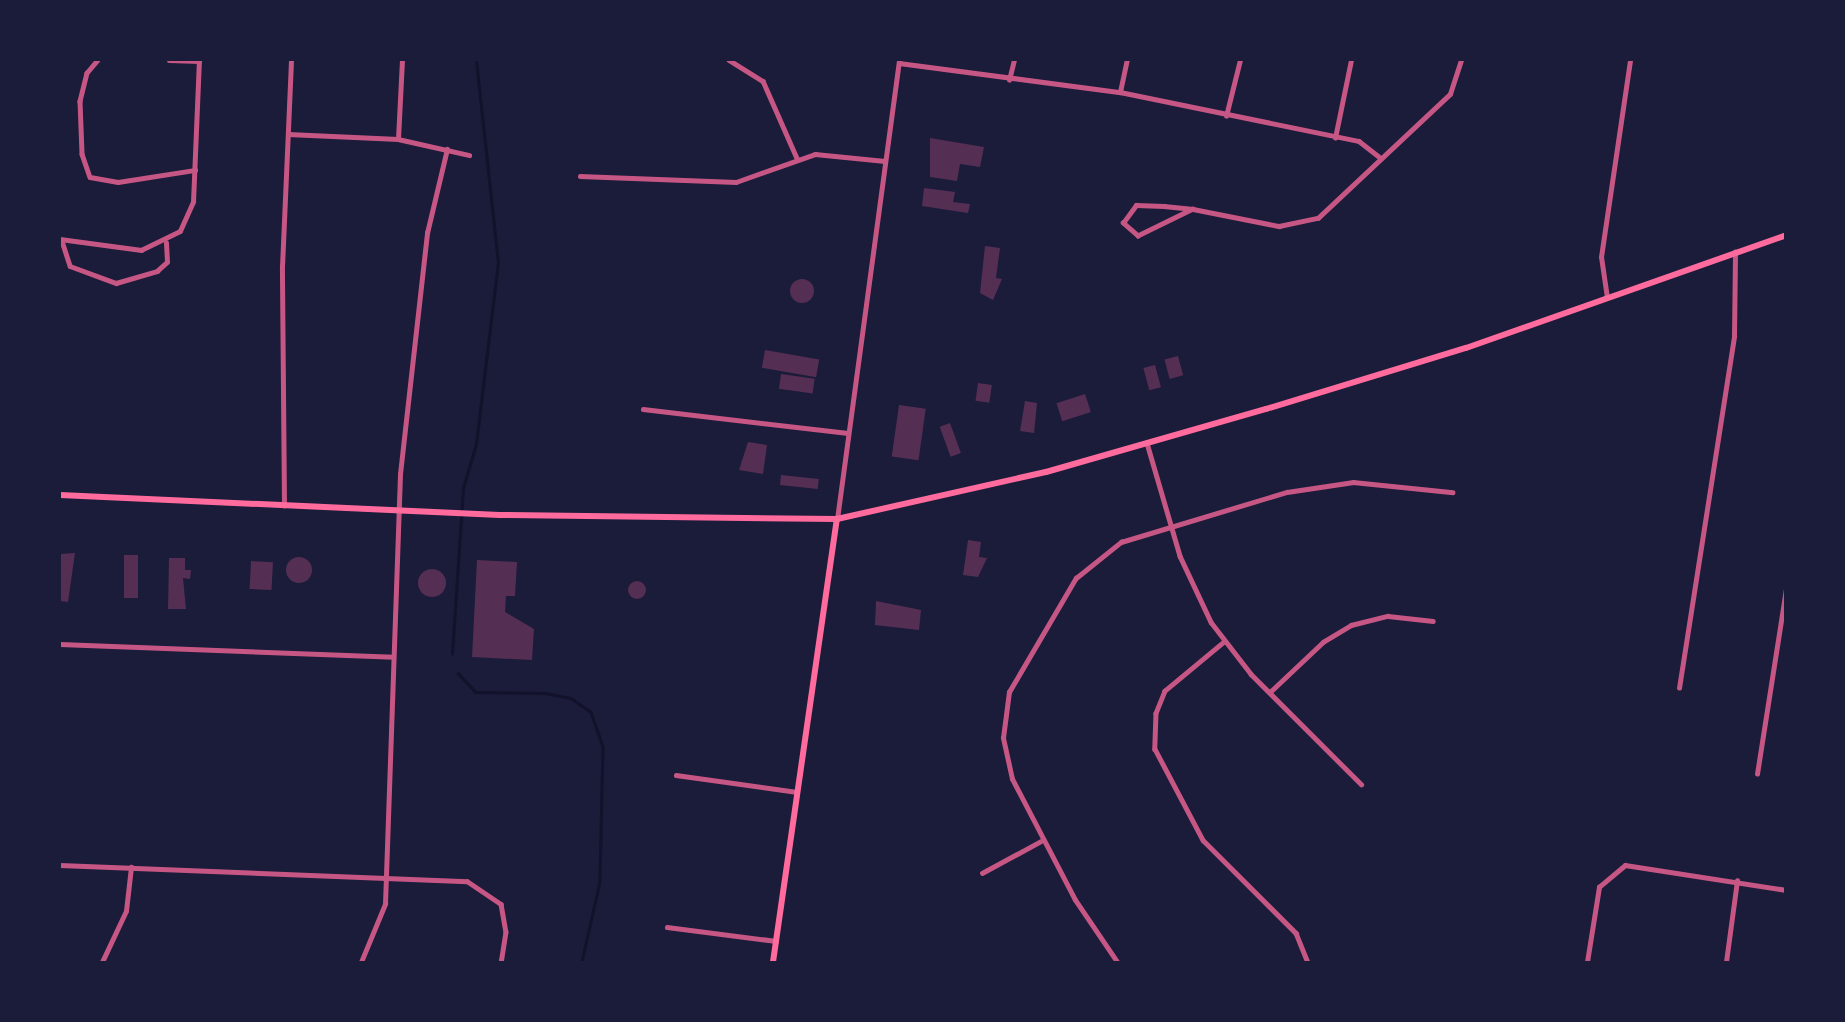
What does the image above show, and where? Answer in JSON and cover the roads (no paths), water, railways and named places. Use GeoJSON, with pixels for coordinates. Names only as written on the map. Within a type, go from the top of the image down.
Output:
{"type":"FeatureCollection","features":[{"type":"Feature","properties":{"kind":"main road"},"geometry":{"type":"LineString","coordinates":[[60,495],[455,513],[837,519],[960,494],[1147,443],[1607,298],[1786,235]]}},
{"type":"Feature","properties":{"kind":"main road"},"geometry":{"type":"LineString","coordinates":[[773,962],[837,519]]}},
{"type":"Feature","properties":{"kind":"street"},"geometry":{"type":"LineString","coordinates":[[98,60],[89,67],[80,128],[90,177],[118,182],[195,170]]}},
{"type":"Feature","properties":{"kind":"street"},"geometry":{"type":"LineString","coordinates":[[166,243],[167,262],[157,271],[116,283],[70,266],[61,240],[141,250],[166,243],[190,215],[195,170],[199,60],[169,60]]}},
{"type":"Feature","properties":{"kind":"street"},"geometry":{"type":"LineString","coordinates":[[284,507],[291,60]]}},
{"type":"Feature","properties":{"kind":"street"},"geometry":{"type":"LineString","coordinates":[[398,139],[401,60]]}},
{"type":"Feature","properties":{"kind":"street"},"geometry":{"type":"LineString","coordinates":[[729,60],[763,81],[797,158]]}},
{"type":"Feature","properties":{"kind":"street"},"geometry":{"type":"LineString","coordinates":[[1009,80],[1014,60]]}},
{"type":"Feature","properties":{"kind":"street"},"geometry":{"type":"LineString","coordinates":[[1120,92],[1128,60]]}},
{"type":"Feature","properties":{"kind":"street"},"geometry":{"type":"LineString","coordinates":[[1226,117],[1240,60]]}},
{"type":"Feature","properties":{"kind":"street"},"geometry":{"type":"LineString","coordinates":[[1335,138],[1351,60]]}},
{"type":"Feature","properties":{"kind":"street"},"geometry":{"type":"LineString","coordinates":[[1193,209],[1142,235],[1123,223],[1136,205],[1193,209],[1304,224],[1327,212],[1452,91],[1461,60]]}},
{"type":"Feature","properties":{"kind":"street"},"geometry":{"type":"LineString","coordinates":[[1607,298],[1601,257],[1630,60]]}},
{"type":"Feature","properties":{"kind":"street"},"geometry":{"type":"LineString","coordinates":[[837,519],[846,433],[899,61],[1009,80],[1120,92],[1226,117],[1359,141],[1381,158]]}},
{"type":"Feature","properties":{"kind":"street"},"geometry":{"type":"LineString","coordinates":[[288,134],[398,139],[469,155]]}},
{"type":"Feature","properties":{"kind":"street"},"geometry":{"type":"LineString","coordinates":[[360,962],[379,930],[387,876],[399,510],[427,233],[447,149]]}},
{"type":"Feature","properties":{"kind":"street"},"geometry":{"type":"LineString","coordinates":[[580,176],[736,183],[797,158],[825,154],[885,161]]}},
{"type":"Feature","properties":{"kind":"street"},"geometry":{"type":"LineString","coordinates":[[1679,688],[1734,336],[1735,253]]}},
{"type":"Feature","properties":{"kind":"street"},"geometry":{"type":"LineString","coordinates":[[643,409],[846,433]]}},
{"type":"Feature","properties":{"kind":"street"},"geometry":{"type":"LineString","coordinates":[[1147,443],[1189,579],[1224,642],[1269,692],[1361,784]]}},
{"type":"Feature","properties":{"kind":"street"},"geometry":{"type":"LineString","coordinates":[[1117,962],[1044,841],[1007,766],[1003,725],[1009,692],[1085,568],[1121,542],[1334,483],[1452,492]]}},
{"type":"Feature","properties":{"kind":"street"},"geometry":{"type":"LineString","coordinates":[[1757,774],[1786,589]]}},
{"type":"Feature","properties":{"kind":"street"},"geometry":{"type":"LineString","coordinates":[[1269,692],[1317,646],[1350,625],[1388,616],[1433,621]]}},
{"type":"Feature","properties":{"kind":"street"},"geometry":{"type":"LineString","coordinates":[[1224,642],[1165,691],[1154,724],[1155,749],[1203,840],[1296,933],[1308,962]]}},
{"type":"Feature","properties":{"kind":"street"},"geometry":{"type":"LineString","coordinates":[[60,644],[393,657]]}},
{"type":"Feature","properties":{"kind":"street"},"geometry":{"type":"LineString","coordinates":[[676,775],[797,792]]}},
{"type":"Feature","properties":{"kind":"street"},"geometry":{"type":"LineString","coordinates":[[982,873],[1044,841]]}},
{"type":"Feature","properties":{"kind":"street"},"geometry":{"type":"LineString","coordinates":[[60,865],[467,881],[490,891],[506,921],[502,962]]}},
{"type":"Feature","properties":{"kind":"street"},"geometry":{"type":"LineString","coordinates":[[1587,962],[1596,898],[1615,870],[1637,865],[1786,890]]}},
{"type":"Feature","properties":{"kind":"street"},"geometry":{"type":"LineString","coordinates":[[102,962],[126,911],[131,867]]}},
{"type":"Feature","properties":{"kind":"street"},"geometry":{"type":"LineString","coordinates":[[1726,962],[1737,881]]}},
{"type":"Feature","properties":{"kind":"street"},"geometry":{"type":"LineString","coordinates":[[667,927],[776,941]]}},
{"type":"Feature","properties":{"kind":"waterway"},"geometry":{"type":"LineString","coordinates":[[452,654],[463,488],[476,444],[498,263],[476,60]]}},
{"type":"Feature","properties":{"kind":"waterway"},"geometry":{"type":"LineString","coordinates":[[458,673],[476,692],[545,693],[571,698],[591,712],[603,746],[600,882],[582,962]]}}]}
